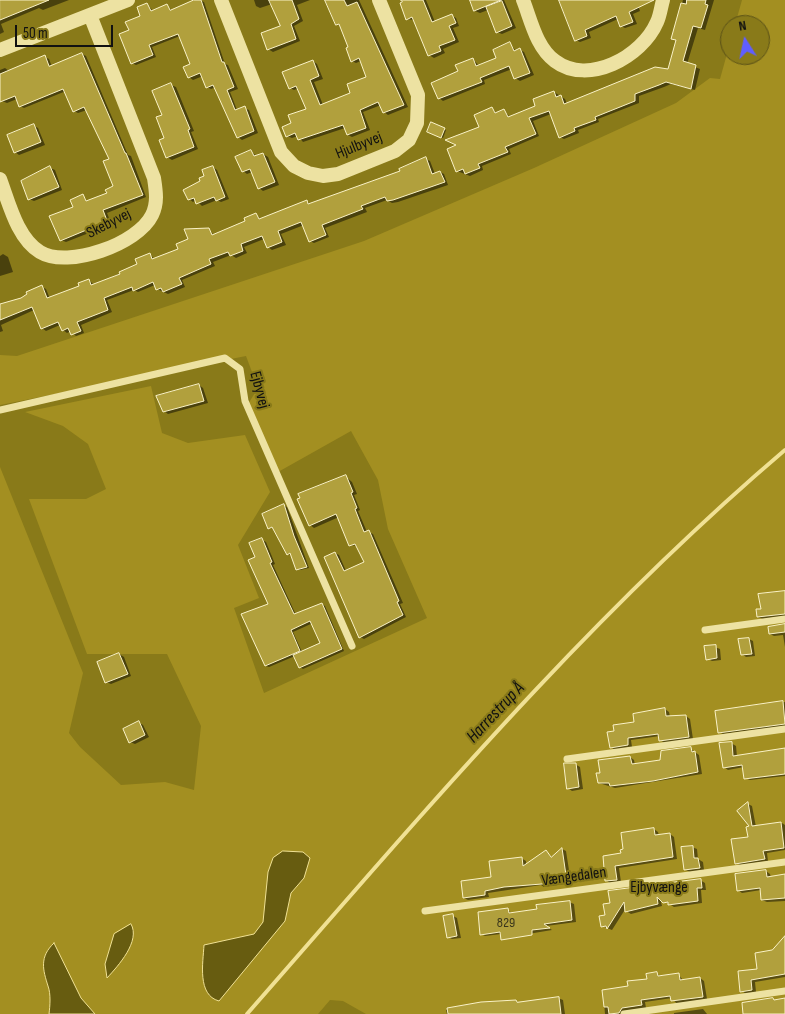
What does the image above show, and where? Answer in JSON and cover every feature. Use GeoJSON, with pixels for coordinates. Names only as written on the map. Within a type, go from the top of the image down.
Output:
{"type":"FeatureCollection","features":[{"type":"Feature","properties":{"kind":"street"},"geometry":{"type":"LineString","coordinates":[[0,50],[128,0]]}},
{"type":"Feature","properties":{"kind":"street","name":"Hjulbyvej"},"geometry":{"type":"LineString","coordinates":[[221,0],[281,152],[294,166],[308,173],[323,176],[338,174],[395,151],[409,140],[417,123],[418,95],[380,0]]}},
{"type":"Feature","properties":{"kind":"street"},"geometry":{"type":"LineString","coordinates":[[523,0],[540,45],[555,61],[577,71],[597,70],[630,55],[645,40],[657,23],[663,0]]}},
{"type":"Feature","properties":{"kind":"street","name":"Skebyvej"},"geometry":{"type":"LineString","coordinates":[[0,179],[25,238],[39,252],[48,257],[72,259],[105,248],[140,231],[152,216],[156,203],[154,178],[90,15]]}},
{"type":"Feature","properties":{"kind":"lane","name":"Ejbyvej"},"geometry":{"type":"LineString","coordinates":[[0,410],[225,358],[240,369],[245,402],[352,646]]}},
{"type":"Feature","properties":{"kind":"lane"},"geometry":{"type":"LineString","coordinates":[[705,630],[785,619]]}},
{"type":"Feature","properties":{"kind":"lane"},"geometry":{"type":"LineString","coordinates":[[567,759],[785,729]]}},
{"type":"Feature","properties":{"kind":"lane","name":"Vængedalen"},"geometry":{"type":"LineString","coordinates":[[425,911],[785,862]]}},
{"type":"Feature","properties":{"kind":"lane"},"geometry":{"type":"LineString","coordinates":[[624,1014],[785,991]]}},
{"type":"Feature","properties":{"kind":"green space","name":"Ejbyvænge"},"geometry":{"type":"Polygon","coordinates":[[[742,0],[785,0],[785,1014],[366,1014],[343,1001],[330,1000],[318,1014],[0,1014],[0,467],[83,673],[69,733],[80,747],[121,785],[165,782],[194,790],[201,726],[167,654],[87,654],[29,499],[86,499],[106,489],[88,444],[63,426],[25,412],[151,386],[162,433],[188,443],[245,435],[270,492],[238,545],[259,598],[234,608],[264,693],[427,618],[388,529],[378,480],[351,431],[278,472],[248,404],[258,388],[246,356],[0,405],[0,355],[17,356],[364,241],[534,168],[676,103],[710,78],[720,79],[724,65],[770,65],[770,15],[738,15],[742,0]]]}},
{"type":"Feature","properties":{"kind":"shaded area"},"geometry":{"type":"Polygon","coordinates":[[[283,851],[303,852],[310,858],[304,878],[291,893],[285,921],[219,1001],[212,998],[204,985],[204,945],[254,934],[263,922],[268,872],[273,858],[283,851]]]}},
{"type":"Feature","properties":{"kind":"shaded area"},"geometry":{"type":"Polygon","coordinates":[[[131,924],[133,938],[131,945],[122,960],[107,978],[105,964],[114,934],[131,924]]]}},
{"type":"Feature","properties":{"kind":"shaded area"},"geometry":{"type":"Polygon","coordinates":[[[54,943],[81,998],[95,1014],[49,1014],[50,993],[45,974],[44,959],[49,948],[54,943]]]}},
{"type":"Feature","properties":{"kind":"building"},"geometry":{"type":"Polygon","coordinates":[[[0,0],[49,0],[0,20],[0,0]]]}},
{"type":"Feature","properties":{"kind":"building"},"geometry":{"type":"Polygon","coordinates":[[[194,0],[201,0],[222,62],[224,62],[234,87],[227,90],[235,110],[245,106],[254,131],[237,138],[213,85],[206,88],[200,73],[188,78],[183,67],[190,64],[178,34],[149,45],[153,55],[131,64],[119,34],[129,30],[125,22],[140,16],[137,7],[147,3],[151,11],[167,4],[170,10],[194,0]]]}},
{"type":"Feature","properties":{"kind":"building"},"geometry":{"type":"Polygon","coordinates":[[[269,0],[292,0],[299,19],[291,24],[296,39],[267,50],[261,33],[280,26],[269,0]]]}},
{"type":"Feature","properties":{"kind":"building"},"geometry":{"type":"Polygon","coordinates":[[[325,0],[344,0],[347,6],[357,2],[404,105],[383,113],[378,102],[360,110],[366,128],[347,135],[343,125],[298,140],[295,133],[286,137],[282,127],[291,123],[288,115],[306,109],[296,86],[289,89],[282,72],[313,60],[319,76],[310,80],[320,105],[350,93],[347,84],[366,77],[359,58],[351,62],[346,48],[348,47],[339,24],[336,25],[325,0]]]}},
{"type":"Feature","properties":{"kind":"building"},"geometry":{"type":"Polygon","coordinates":[[[401,0],[423,0],[432,22],[452,14],[456,23],[449,26],[455,40],[439,46],[441,51],[428,56],[412,17],[406,20],[400,3],[402,2],[401,0]]]}},
{"type":"Feature","properties":{"kind":"building"},"geometry":{"type":"Polygon","coordinates":[[[470,0],[501,0],[474,11],[470,0]]]}},
{"type":"Feature","properties":{"kind":"building"},"geometry":{"type":"Polygon","coordinates":[[[559,0],[654,0],[629,12],[633,22],[620,27],[616,16],[585,30],[587,36],[575,41],[559,0]]]}},
{"type":"Feature","properties":{"kind":"building"},"geometry":{"type":"Polygon","coordinates":[[[687,0],[706,0],[705,4],[708,5],[701,28],[693,26],[683,61],[696,65],[691,89],[666,82],[635,94],[635,101],[595,117],[596,120],[574,128],[575,131],[559,138],[549,111],[529,118],[536,134],[505,147],[508,152],[478,164],[480,168],[465,174],[463,169],[456,172],[447,149],[456,145],[445,140],[479,127],[474,115],[492,107],[495,113],[504,109],[508,117],[535,106],[533,99],[554,91],[556,97],[561,95],[564,104],[655,67],[668,69],[676,40],[671,39],[681,3],[686,4],[687,0]]]}},
{"type":"Feature","properties":{"kind":"building"},"geometry":{"type":"Polygon","coordinates":[[[502,1],[512,26],[496,33],[486,7],[502,1]]]}},
{"type":"Feature","properties":{"kind":"building"},"geometry":{"type":"Polygon","coordinates":[[[510,42],[514,51],[520,48],[530,73],[514,79],[509,66],[480,78],[482,82],[438,99],[431,83],[458,71],[455,65],[473,58],[476,66],[496,58],[493,50],[510,42]]]}},
{"type":"Feature","properties":{"kind":"building"},"geometry":{"type":"Polygon","coordinates":[[[82,53],[143,195],[103,210],[109,226],[98,230],[96,226],[60,241],[49,216],[73,207],[70,200],[83,194],[86,201],[107,193],[105,190],[113,186],[103,161],[109,159],[84,107],[73,112],[63,89],[19,107],[15,96],[0,102],[0,74],[45,55],[49,66],[82,53]]]}},
{"type":"Feature","properties":{"kind":"building"},"geometry":{"type":"Polygon","coordinates":[[[171,83],[190,129],[188,130],[194,147],[166,158],[159,140],[164,138],[156,117],[162,115],[152,91],[171,83]]]}},
{"type":"Feature","properties":{"kind":"building"},"geometry":{"type":"Polygon","coordinates":[[[431,122],[445,128],[441,138],[427,132],[431,122]]]}},
{"type":"Feature","properties":{"kind":"building"},"geometry":{"type":"Polygon","coordinates":[[[34,124],[41,142],[14,153],[7,135],[34,124]]]}},
{"type":"Feature","properties":{"kind":"building"},"geometry":{"type":"Polygon","coordinates":[[[251,150],[254,156],[263,153],[275,182],[258,189],[250,169],[242,172],[235,157],[251,150]]]}},
{"type":"Feature","properties":{"kind":"building"},"geometry":{"type":"Polygon","coordinates":[[[426,157],[432,174],[440,171],[445,182],[393,200],[387,201],[385,197],[361,206],[363,209],[322,225],[326,235],[309,242],[301,222],[278,231],[282,242],[267,248],[262,236],[241,244],[243,251],[230,256],[228,252],[209,259],[211,264],[179,278],[182,284],[163,292],[161,288],[156,290],[153,282],[133,291],[132,287],[104,298],[108,310],[77,322],[81,331],[71,335],[68,328],[62,331],[58,322],[41,329],[32,307],[0,320],[0,304],[21,298],[27,294],[26,292],[42,285],[47,298],[79,286],[78,283],[89,279],[91,285],[120,274],[119,272],[137,264],[135,259],[150,253],[152,259],[178,249],[176,244],[188,239],[184,229],[209,228],[212,235],[245,221],[244,218],[256,213],[259,219],[307,200],[308,204],[400,171],[399,169],[426,157]]]}},
{"type":"Feature","properties":{"kind":"building"},"geometry":{"type":"Polygon","coordinates":[[[50,166],[59,187],[28,200],[21,181],[50,166]]]}},
{"type":"Feature","properties":{"kind":"building"},"geometry":{"type":"Polygon","coordinates":[[[213,166],[225,197],[216,201],[214,197],[196,204],[194,198],[188,200],[183,190],[200,181],[199,178],[204,176],[202,170],[213,166]]]}},
{"type":"Feature","properties":{"kind":"building"},"geometry":{"type":"Polygon","coordinates":[[[199,384],[204,401],[163,412],[156,396],[199,384]]]}},
{"type":"Feature","properties":{"kind":"building"},"geometry":{"type":"Polygon","coordinates":[[[346,475],[353,492],[351,493],[357,508],[355,509],[364,532],[369,530],[403,615],[359,638],[324,557],[335,552],[344,571],[364,562],[355,544],[349,546],[336,514],[309,526],[297,499],[300,498],[298,494],[346,475]]]}},
{"type":"Feature","properties":{"kind":"building"},"geometry":{"type":"Polygon","coordinates":[[[284,504],[294,536],[307,567],[296,570],[290,553],[287,555],[272,527],[268,529],[262,514],[284,504]]]}},
{"type":"Feature","properties":{"kind":"building"},"geometry":{"type":"Polygon","coordinates":[[[262,538],[272,562],[270,563],[294,614],[322,603],[342,649],[299,668],[293,655],[320,643],[310,621],[291,630],[300,651],[265,666],[241,614],[268,604],[248,560],[255,557],[249,543],[262,538]]]}},
{"type":"Feature","properties":{"kind":"building"},"geometry":{"type":"Polygon","coordinates":[[[785,591],[785,614],[757,617],[756,609],[761,609],[758,594],[785,591]]]}},
{"type":"Feature","properties":{"kind":"building"},"geometry":{"type":"Polygon","coordinates":[[[785,624],[785,632],[769,634],[768,627],[785,624]]]}},
{"type":"Feature","properties":{"kind":"building"},"geometry":{"type":"Polygon","coordinates":[[[749,638],[752,654],[741,655],[738,639],[749,638]]]}},
{"type":"Feature","properties":{"kind":"building"},"geometry":{"type":"Polygon","coordinates":[[[716,645],[717,658],[706,660],[704,646],[716,645]]]}},
{"type":"Feature","properties":{"kind":"building"},"geometry":{"type":"Polygon","coordinates":[[[119,653],[128,674],[105,683],[97,662],[119,653]]]}},
{"type":"Feature","properties":{"kind":"building"},"geometry":{"type":"Polygon","coordinates":[[[783,701],[785,724],[718,733],[715,711],[783,701]]]}},
{"type":"Feature","properties":{"kind":"building"},"geometry":{"type":"Polygon","coordinates":[[[665,708],[666,716],[686,715],[689,737],[659,741],[658,734],[628,738],[628,745],[610,748],[607,732],[614,731],[613,725],[634,722],[633,714],[665,708]]]}},
{"type":"Feature","properties":{"kind":"building"},"geometry":{"type":"Polygon","coordinates":[[[139,721],[145,735],[129,743],[123,729],[139,721]]]}},
{"type":"Feature","properties":{"kind":"building"},"geometry":{"type":"Polygon","coordinates":[[[732,742],[733,756],[785,748],[785,774],[744,779],[742,765],[723,768],[719,743],[732,742]]]}},
{"type":"Feature","properties":{"kind":"building"},"geometry":{"type":"Polygon","coordinates":[[[691,747],[692,752],[695,751],[698,772],[653,781],[610,786],[609,783],[598,783],[596,773],[600,773],[598,760],[630,756],[632,764],[660,760],[661,751],[691,747]]]}},
{"type":"Feature","properties":{"kind":"building"},"geometry":{"type":"Polygon","coordinates":[[[564,763],[576,763],[579,787],[567,789],[564,763]]]}},
{"type":"Feature","properties":{"kind":"building"},"geometry":{"type":"Polygon","coordinates":[[[748,802],[752,826],[781,822],[784,848],[763,851],[765,859],[735,864],[731,839],[748,837],[746,827],[749,826],[737,811],[748,802]]]}},
{"type":"Feature","properties":{"kind":"building"},"geometry":{"type":"Polygon","coordinates":[[[654,828],[655,835],[670,833],[673,857],[615,866],[617,880],[605,881],[603,856],[621,853],[620,850],[623,849],[621,833],[654,828]]]}},
{"type":"Feature","properties":{"kind":"building"},"geometry":{"type":"Polygon","coordinates":[[[693,846],[694,858],[698,858],[700,868],[684,870],[681,847],[693,846]]]}},
{"type":"Feature","properties":{"kind":"building"},"geometry":{"type":"Polygon","coordinates":[[[562,848],[567,882],[504,887],[485,891],[485,895],[463,898],[461,881],[491,877],[489,861],[522,857],[523,866],[546,850],[551,857],[562,848]]]}},
{"type":"Feature","properties":{"kind":"building"},"geometry":{"type":"Polygon","coordinates":[[[766,870],[767,877],[785,874],[785,898],[761,900],[760,888],[737,891],[735,874],[766,870]]]}},
{"type":"Feature","properties":{"kind":"building"},"geometry":{"type":"Polygon","coordinates":[[[701,879],[702,888],[697,888],[698,901],[668,905],[668,902],[663,903],[657,897],[658,904],[625,912],[624,902],[607,929],[606,926],[601,927],[599,916],[605,915],[603,904],[610,903],[608,891],[701,879]]]}},
{"type":"Feature","properties":{"kind":"building"},"geometry":{"type":"Polygon","coordinates":[[[570,901],[572,920],[544,924],[550,928],[532,930],[532,935],[501,940],[500,932],[480,935],[478,912],[508,908],[509,913],[537,909],[536,905],[570,901]]]}},
{"type":"Feature","properties":{"kind":"building"},"geometry":{"type":"Polygon","coordinates":[[[453,914],[457,936],[447,938],[443,916],[453,914]]]}},
{"type":"Feature","properties":{"kind":"building"},"geometry":{"type":"Polygon","coordinates":[[[785,936],[785,974],[751,980],[752,990],[740,992],[738,971],[757,969],[755,953],[772,950],[785,936]]]}},
{"type":"Feature","properties":{"kind":"building"},"geometry":{"type":"Polygon","coordinates":[[[657,972],[658,976],[679,973],[680,980],[700,977],[703,997],[671,1001],[670,996],[641,1000],[642,1005],[622,1008],[619,1013],[609,1014],[608,1007],[604,1007],[602,990],[628,986],[627,981],[647,979],[646,974],[657,972]]]}},
{"type":"Feature","properties":{"kind":"building"},"geometry":{"type":"Polygon","coordinates":[[[559,997],[561,1014],[448,1014],[447,1008],[481,1002],[516,1000],[517,1002],[559,997]]]}},
{"type":"Feature","properties":{"kind":"building"},"geometry":{"type":"Polygon","coordinates":[[[773,998],[774,1000],[785,998],[785,1014],[743,1014],[742,1003],[773,998]]]}},
{"type":"Feature","properties":{"kind":"waterway","name":"Harrestrup Å"},"geometry":{"type":"LineString","coordinates":[[247,1014],[440,794],[572,651],[641,582],[785,450]]}}]}
